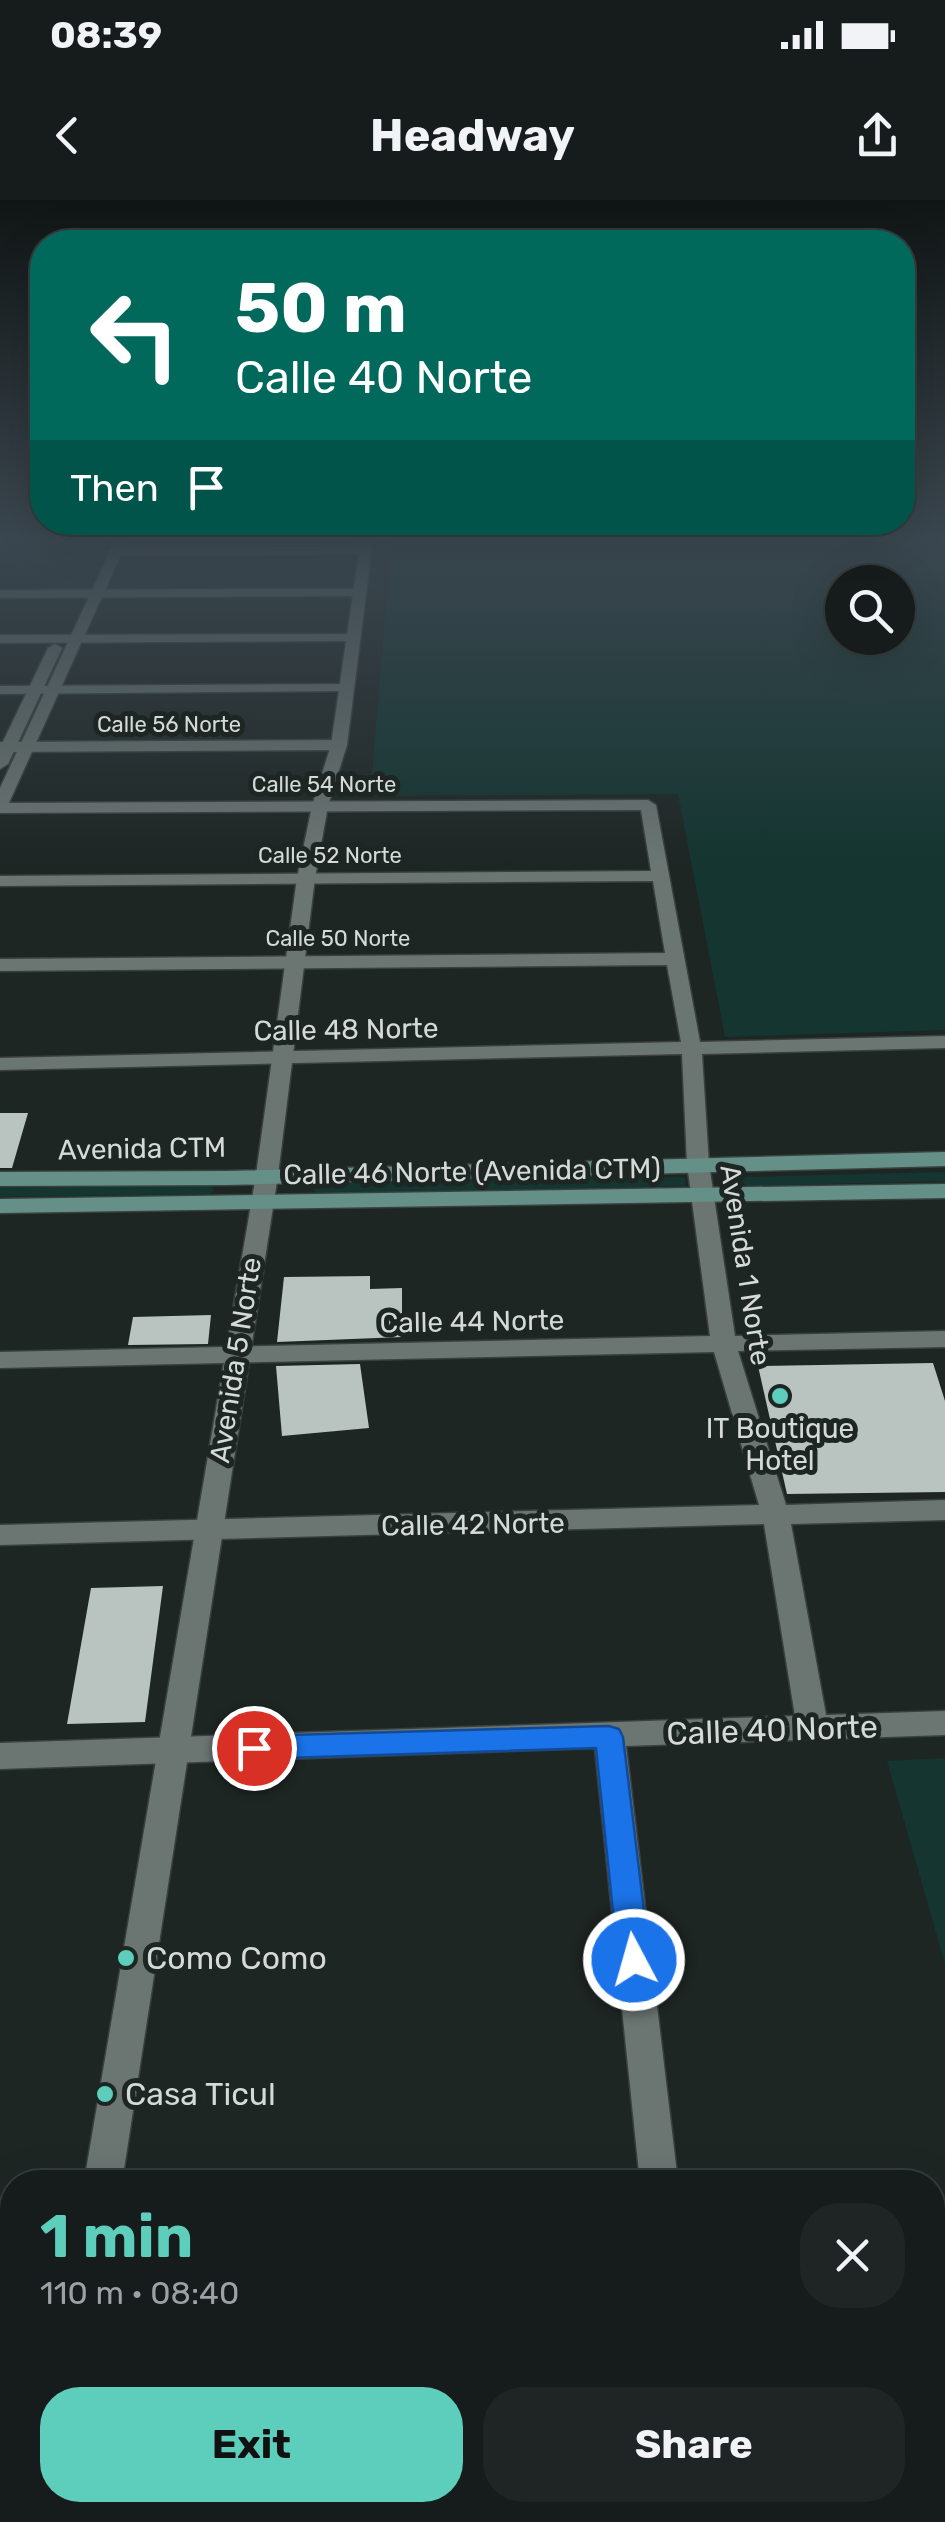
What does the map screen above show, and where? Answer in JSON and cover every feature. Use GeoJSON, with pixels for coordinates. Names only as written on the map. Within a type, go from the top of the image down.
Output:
{"type":"FeatureCollection","features":[{"type":"Feature","properties":{"kind":"main road"},"geometry":{"type":"LineString","coordinates":[[264,1190],[698,1164],[945,1159]]}},
{"type":"Feature","properties":{"kind":"main road","name":"Avenida CTM"},"geometry":{"type":"LineString","coordinates":[[0,1179],[226,1189]]}},
{"type":"Feature","properties":{"kind":"main road","name":"Calle 46 Norte (Avenida CTM)"},"geometry":{"type":"LineString","coordinates":[[0,1206],[226,1189],[702,1196],[945,1191]]}},
{"type":"Feature","properties":{"kind":"street"},"geometry":{"type":"LineString","coordinates":[[0,764],[4,747],[34,689],[62,647]]}},
{"type":"Feature","properties":{"kind":"street"},"geometry":{"type":"LineString","coordinates":[[0,807],[54,689],[65,647]]}},
{"type":"Feature","properties":{"kind":"street","name":"Avenida 5 Norte"},"geometry":{"type":"LineString","coordinates":[[105,2170],[264,1190],[306,878],[320,806],[339,745],[352,647]]}},
{"type":"Feature","properties":{"kind":"street"},"geometry":{"type":"LineString","coordinates":[[0,690],[346,687]]}},
{"type":"Feature","properties":{"kind":"street","name":"Calle 56 Norte"},"geometry":{"type":"LineString","coordinates":[[4,747],[339,745]]}},
{"type":"Feature","properties":{"kind":"street","name":"Calle 54 Norte"},"geometry":{"type":"LineString","coordinates":[[0,807],[648,806]]}},
{"type":"Feature","properties":{"kind":"street","name":"Avenida 1 Norte"},"geometry":{"type":"LineString","coordinates":[[648,806],[692,1050],[698,1164],[724,1345],[776,1516],[814,1730]]}},
{"type":"Feature","properties":{"kind":"street","name":"Calle 52 Norte"},"geometry":{"type":"LineString","coordinates":[[0,881],[661,876]]}},
{"type":"Feature","properties":{"kind":"street","name":"Calle 50 Norte"},"geometry":{"type":"LineString","coordinates":[[0,965],[676,959]]}},
{"type":"Feature","properties":{"kind":"street","name":"Calle 48 Norte"},"geometry":{"type":"LineString","coordinates":[[0,1064],[945,1042]]}},
{"type":"Feature","properties":{"kind":"street","name":"Calle 44 Norte"},"geometry":{"type":"LineString","coordinates":[[0,1360],[945,1339]]}},
{"type":"Feature","properties":{"kind":"street","name":"Calle 42 Norte"},"geometry":{"type":"LineString","coordinates":[[0,1536],[945,1510]]}},
{"type":"Feature","properties":{"kind":"street","name":"Calle 40 Norte"},"geometry":{"type":"LineString","coordinates":[[0,1756],[814,1730],[945,1722]]}},
{"type":"Feature","properties":{"kind":"street"},"geometry":{"type":"LineString","coordinates":[[609,1737],[658,2170]]}},
{"type":"Feature","properties":{"kind":"green space"},"geometry":{"type":"Polygon","coordinates":[[[383,647],[825,647],[825,655],[915,655],[915,647],[945,647],[945,1030],[725,1037],[678,794],[370,796],[383,647]]]}},
{"type":"Feature","properties":{"kind":"green space"},"geometry":{"type":"Polygon","coordinates":[[[945,1172],[945,1181],[748,1186],[741,1182],[746,1177],[945,1172]]]}},
{"type":"Feature","properties":{"kind":"green space"},"geometry":{"type":"Polygon","coordinates":[[[685,1178],[685,1186],[317,1195],[314,1189],[317,1184],[685,1178]]]}},
{"type":"Feature","properties":{"kind":"green space"},"geometry":{"type":"Polygon","coordinates":[[[210,1185],[214,1190],[210,1194],[0,1197],[0,1188],[210,1185]]]}},
{"type":"Feature","properties":{"kind":"green space"},"geometry":{"type":"Polygon","coordinates":[[[945,1758],[945,1964],[887,1761],[945,1758]]]}},
{"type":"Feature","properties":{"kind":"building"},"geometry":{"type":"Polygon","coordinates":[[[0,1113],[28,1113],[12,1168],[0,1168],[0,1113]]]}},
{"type":"Feature","properties":{"kind":"building"},"geometry":{"type":"Polygon","coordinates":[[[370,1276],[370,1289],[402,1288],[402,1337],[277,1342],[284,1277],[370,1276]]]}},
{"type":"Feature","properties":{"kind":"building"},"geometry":{"type":"Polygon","coordinates":[[[211,1315],[208,1344],[128,1345],[133,1317],[211,1315]]]}},
{"type":"Feature","properties":{"kind":"building"},"geometry":{"type":"Polygon","coordinates":[[[933,1363],[945,1401],[945,1492],[787,1494],[758,1366],[933,1363]]]}},
{"type":"Feature","properties":{"kind":"building"},"geometry":{"type":"Polygon","coordinates":[[[360,1364],[369,1428],[282,1436],[276,1366],[360,1364]]]}},
{"type":"Feature","properties":{"kind":"building"},"geometry":{"type":"Polygon","coordinates":[[[163,1586],[145,1722],[67,1724],[91,1588],[163,1586]]]}},
{"type":"Feature","properties":{"kind":"place","name":"IT Boutique Hotel"},"geometry":{"type":"Point","coordinates":[780,1396]}},
{"type":"Feature","properties":{"kind":"place","name":"Como Como"},"geometry":{"type":"Point","coordinates":[126,1958]}},
{"type":"Feature","properties":{"kind":"place","name":"Casa Ticul"},"geometry":{"type":"Point","coordinates":[105,2094]}},
{"type":"Feature","properties":{"kind":"route"},"geometry":{"type":"LineString","coordinates":[[254,1748],[609,1737],[634,1960]]}}]}
